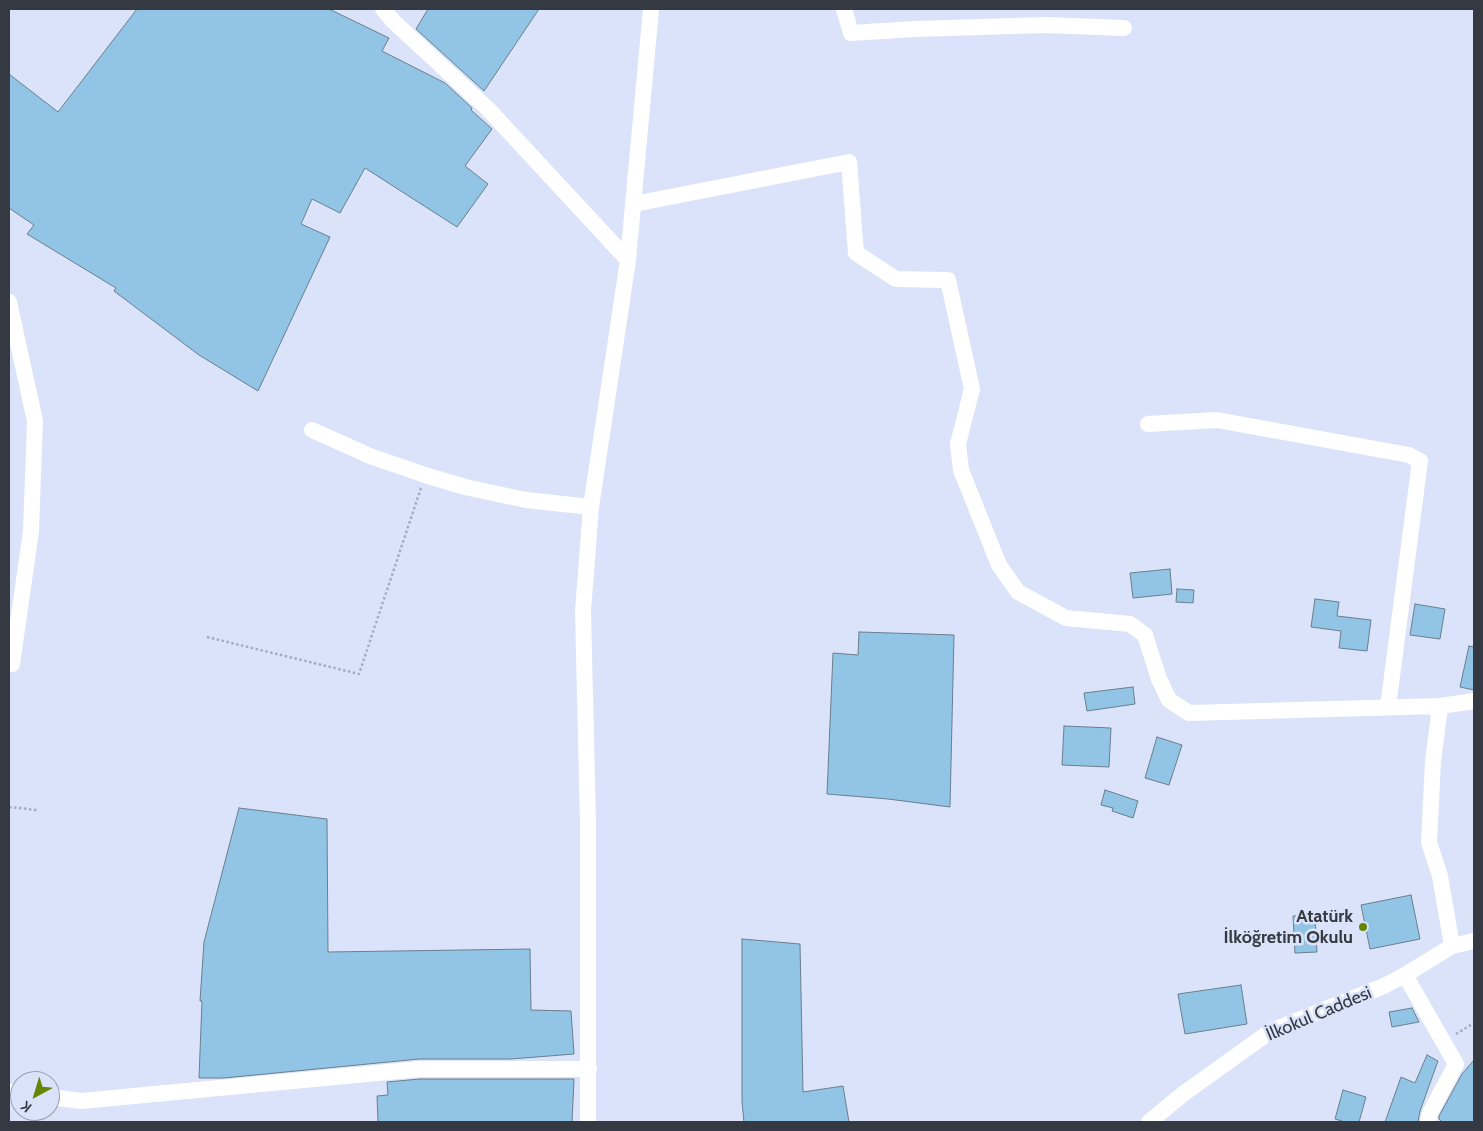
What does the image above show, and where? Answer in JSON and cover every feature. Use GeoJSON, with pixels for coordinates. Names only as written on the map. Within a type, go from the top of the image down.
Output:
{"type":"FeatureCollection","features":[{"type":"Feature","properties":{"kind":"street"},"geometry":{"type":"LineString","coordinates":[[383,9],[394,22],[488,109],[628,260]]}},
{"type":"Feature","properties":{"kind":"street"},"geometry":{"type":"LineString","coordinates":[[588,1122],[588,833],[583,611],[591,507],[628,260],[651,9]]}},
{"type":"Feature","properties":{"kind":"street"},"geometry":{"type":"LineString","coordinates":[[844,9],[851,33],[1045,25],[1124,28]]}},
{"type":"Feature","properties":{"kind":"street"},"geometry":{"type":"LineString","coordinates":[[634,204],[849,162],[856,253],[896,279],[948,280],[972,389],[958,444],[961,470],[999,564],[1018,592],[1066,618],[1130,624],[1145,635],[1159,680],[1169,700],[1189,713],[1440,706],[1474,701]]}},
{"type":"Feature","properties":{"kind":"street"},"geometry":{"type":"LineString","coordinates":[[9,302],[35,421],[31,531],[12,664]]}},
{"type":"Feature","properties":{"kind":"street"},"geometry":{"type":"LineString","coordinates":[[1148,424],[1217,420],[1409,455],[1420,461],[1388,707]]}},
{"type":"Feature","properties":{"kind":"street"},"geometry":{"type":"LineString","coordinates":[[312,430],[370,456],[465,487],[526,500],[591,507]]}},
{"type":"Feature","properties":{"kind":"street"},"geometry":{"type":"LineString","coordinates":[[1440,706],[1433,762],[1429,842],[1440,876],[1452,946]]}},
{"type":"Feature","properties":{"kind":"street","name":"İlkokul Caddesi"},"geometry":{"type":"LineString","coordinates":[[1149,1122],[1184,1094],[1271,1031],[1384,986],[1452,946],[1474,941]]}},
{"type":"Feature","properties":{"kind":"street"},"geometry":{"type":"LineString","coordinates":[[1405,975],[1456,1064],[1430,1113],[1428,1122]]}},
{"type":"Feature","properties":{"kind":"street"},"geometry":{"type":"LineString","coordinates":[[60,1098],[81,1101],[420,1069],[589,1069]]}},
{"type":"Feature","properties":{"kind":"path"},"geometry":{"type":"LineString","coordinates":[[207,638],[359,674],[425,475]]}},
{"type":"Feature","properties":{"kind":"path"},"geometry":{"type":"LineString","coordinates":[[9,807],[37,810]]}},
{"type":"Feature","properties":{"kind":"path"},"geometry":{"type":"LineString","coordinates":[[1444,1042],[1474,1023]]}},
{"type":"Feature","properties":{"kind":"building"},"geometry":{"type":"Polygon","coordinates":[[[137,9],[329,9],[389,38],[382,51],[445,83],[492,129],[465,166],[488,184],[457,227],[365,168],[340,213],[312,199],[301,224],[330,237],[258,391],[199,355],[114,291],[116,288],[27,234],[34,225],[9,208],[9,74],[58,112],[137,9]]]}},
{"type":"Feature","properties":{"kind":"building"},"geometry":{"type":"Polygon","coordinates":[[[428,9],[539,9],[484,91],[416,29],[428,9]]]}},
{"type":"Feature","properties":{"kind":"building"},"geometry":{"type":"Polygon","coordinates":[[[1170,569],[1172,594],[1133,598],[1130,573],[1170,569]]]}},
{"type":"Feature","properties":{"kind":"building"},"geometry":{"type":"Polygon","coordinates":[[[1177,589],[1194,590],[1193,603],[1176,602],[1177,589]]]}},
{"type":"Feature","properties":{"kind":"building"},"geometry":{"type":"Polygon","coordinates":[[[1315,599],[1339,602],[1337,616],[1371,620],[1367,651],[1339,648],[1341,631],[1311,627],[1315,599]]]}},
{"type":"Feature","properties":{"kind":"building"},"geometry":{"type":"Polygon","coordinates":[[[1415,604],[1445,609],[1440,639],[1410,635],[1415,604]]]}},
{"type":"Feature","properties":{"kind":"building"},"geometry":{"type":"Polygon","coordinates":[[[859,632],[954,635],[950,807],[827,794],[833,653],[858,655],[859,632]]]}},
{"type":"Feature","properties":{"kind":"building"},"geometry":{"type":"Polygon","coordinates":[[[1469,646],[1474,647],[1474,690],[1460,687],[1469,646]]]}},
{"type":"Feature","properties":{"kind":"building"},"geometry":{"type":"Polygon","coordinates":[[[1133,687],[1135,704],[1087,711],[1084,693],[1133,687]]]}},
{"type":"Feature","properties":{"kind":"building"},"geometry":{"type":"Polygon","coordinates":[[[1064,726],[1111,728],[1109,767],[1062,765],[1064,726]]]}},
{"type":"Feature","properties":{"kind":"building"},"geometry":{"type":"Polygon","coordinates":[[[1157,737],[1182,745],[1169,785],[1145,778],[1157,737]]]}},
{"type":"Feature","properties":{"kind":"building"},"geometry":{"type":"Polygon","coordinates":[[[1105,790],[1138,801],[1133,818],[1112,811],[1113,808],[1101,805],[1105,790]]]}},
{"type":"Feature","properties":{"kind":"building"},"geometry":{"type":"Polygon","coordinates":[[[239,808],[327,819],[328,952],[530,949],[531,1010],[571,1011],[574,1054],[511,1059],[419,1059],[224,1078],[199,1078],[202,1001],[200,1001],[204,942],[239,808]]]}},
{"type":"Feature","properties":{"kind":"building"},"geometry":{"type":"Polygon","coordinates":[[[1411,895],[1420,939],[1370,949],[1361,905],[1411,895]]]}},
{"type":"Feature","properties":{"kind":"building"},"geometry":{"type":"Polygon","coordinates":[[[1315,915],[1317,952],[1295,953],[1293,916],[1315,915]]]}},
{"type":"Feature","properties":{"kind":"building"},"geometry":{"type":"Polygon","coordinates":[[[742,939],[800,944],[803,1092],[843,1086],[849,1122],[744,1122],[742,1102],[742,939]]]}},
{"type":"Feature","properties":{"kind":"building"},"geometry":{"type":"Polygon","coordinates":[[[1241,985],[1247,1024],[1185,1034],[1178,994],[1241,985]]]}},
{"type":"Feature","properties":{"kind":"building"},"geometry":{"type":"Polygon","coordinates":[[[1412,1008],[1419,1022],[1392,1027],[1389,1012],[1412,1008]]]}},
{"type":"Feature","properties":{"kind":"building"},"geometry":{"type":"Polygon","coordinates":[[[1427,1055],[1438,1061],[1420,1111],[1418,1122],[1385,1122],[1401,1077],[1415,1083],[1427,1055]]]}},
{"type":"Feature","properties":{"kind":"building"},"geometry":{"type":"Polygon","coordinates":[[[1474,1060],[1474,1122],[1442,1122],[1439,1116],[1462,1074],[1474,1060]]]}},
{"type":"Feature","properties":{"kind":"building"},"geometry":{"type":"Polygon","coordinates":[[[420,1079],[574,1079],[572,1122],[378,1122],[377,1096],[388,1095],[387,1082],[420,1079]]]}},
{"type":"Feature","properties":{"kind":"building"},"geometry":{"type":"Polygon","coordinates":[[[1343,1090],[1366,1097],[1359,1122],[1345,1122],[1335,1119],[1343,1090]]]}},
{"type":"Feature","properties":{"kind":"place","name":"Atatürk İlköğretim Okulu"},"geometry":{"type":"Point","coordinates":[1363,927]}}]}
